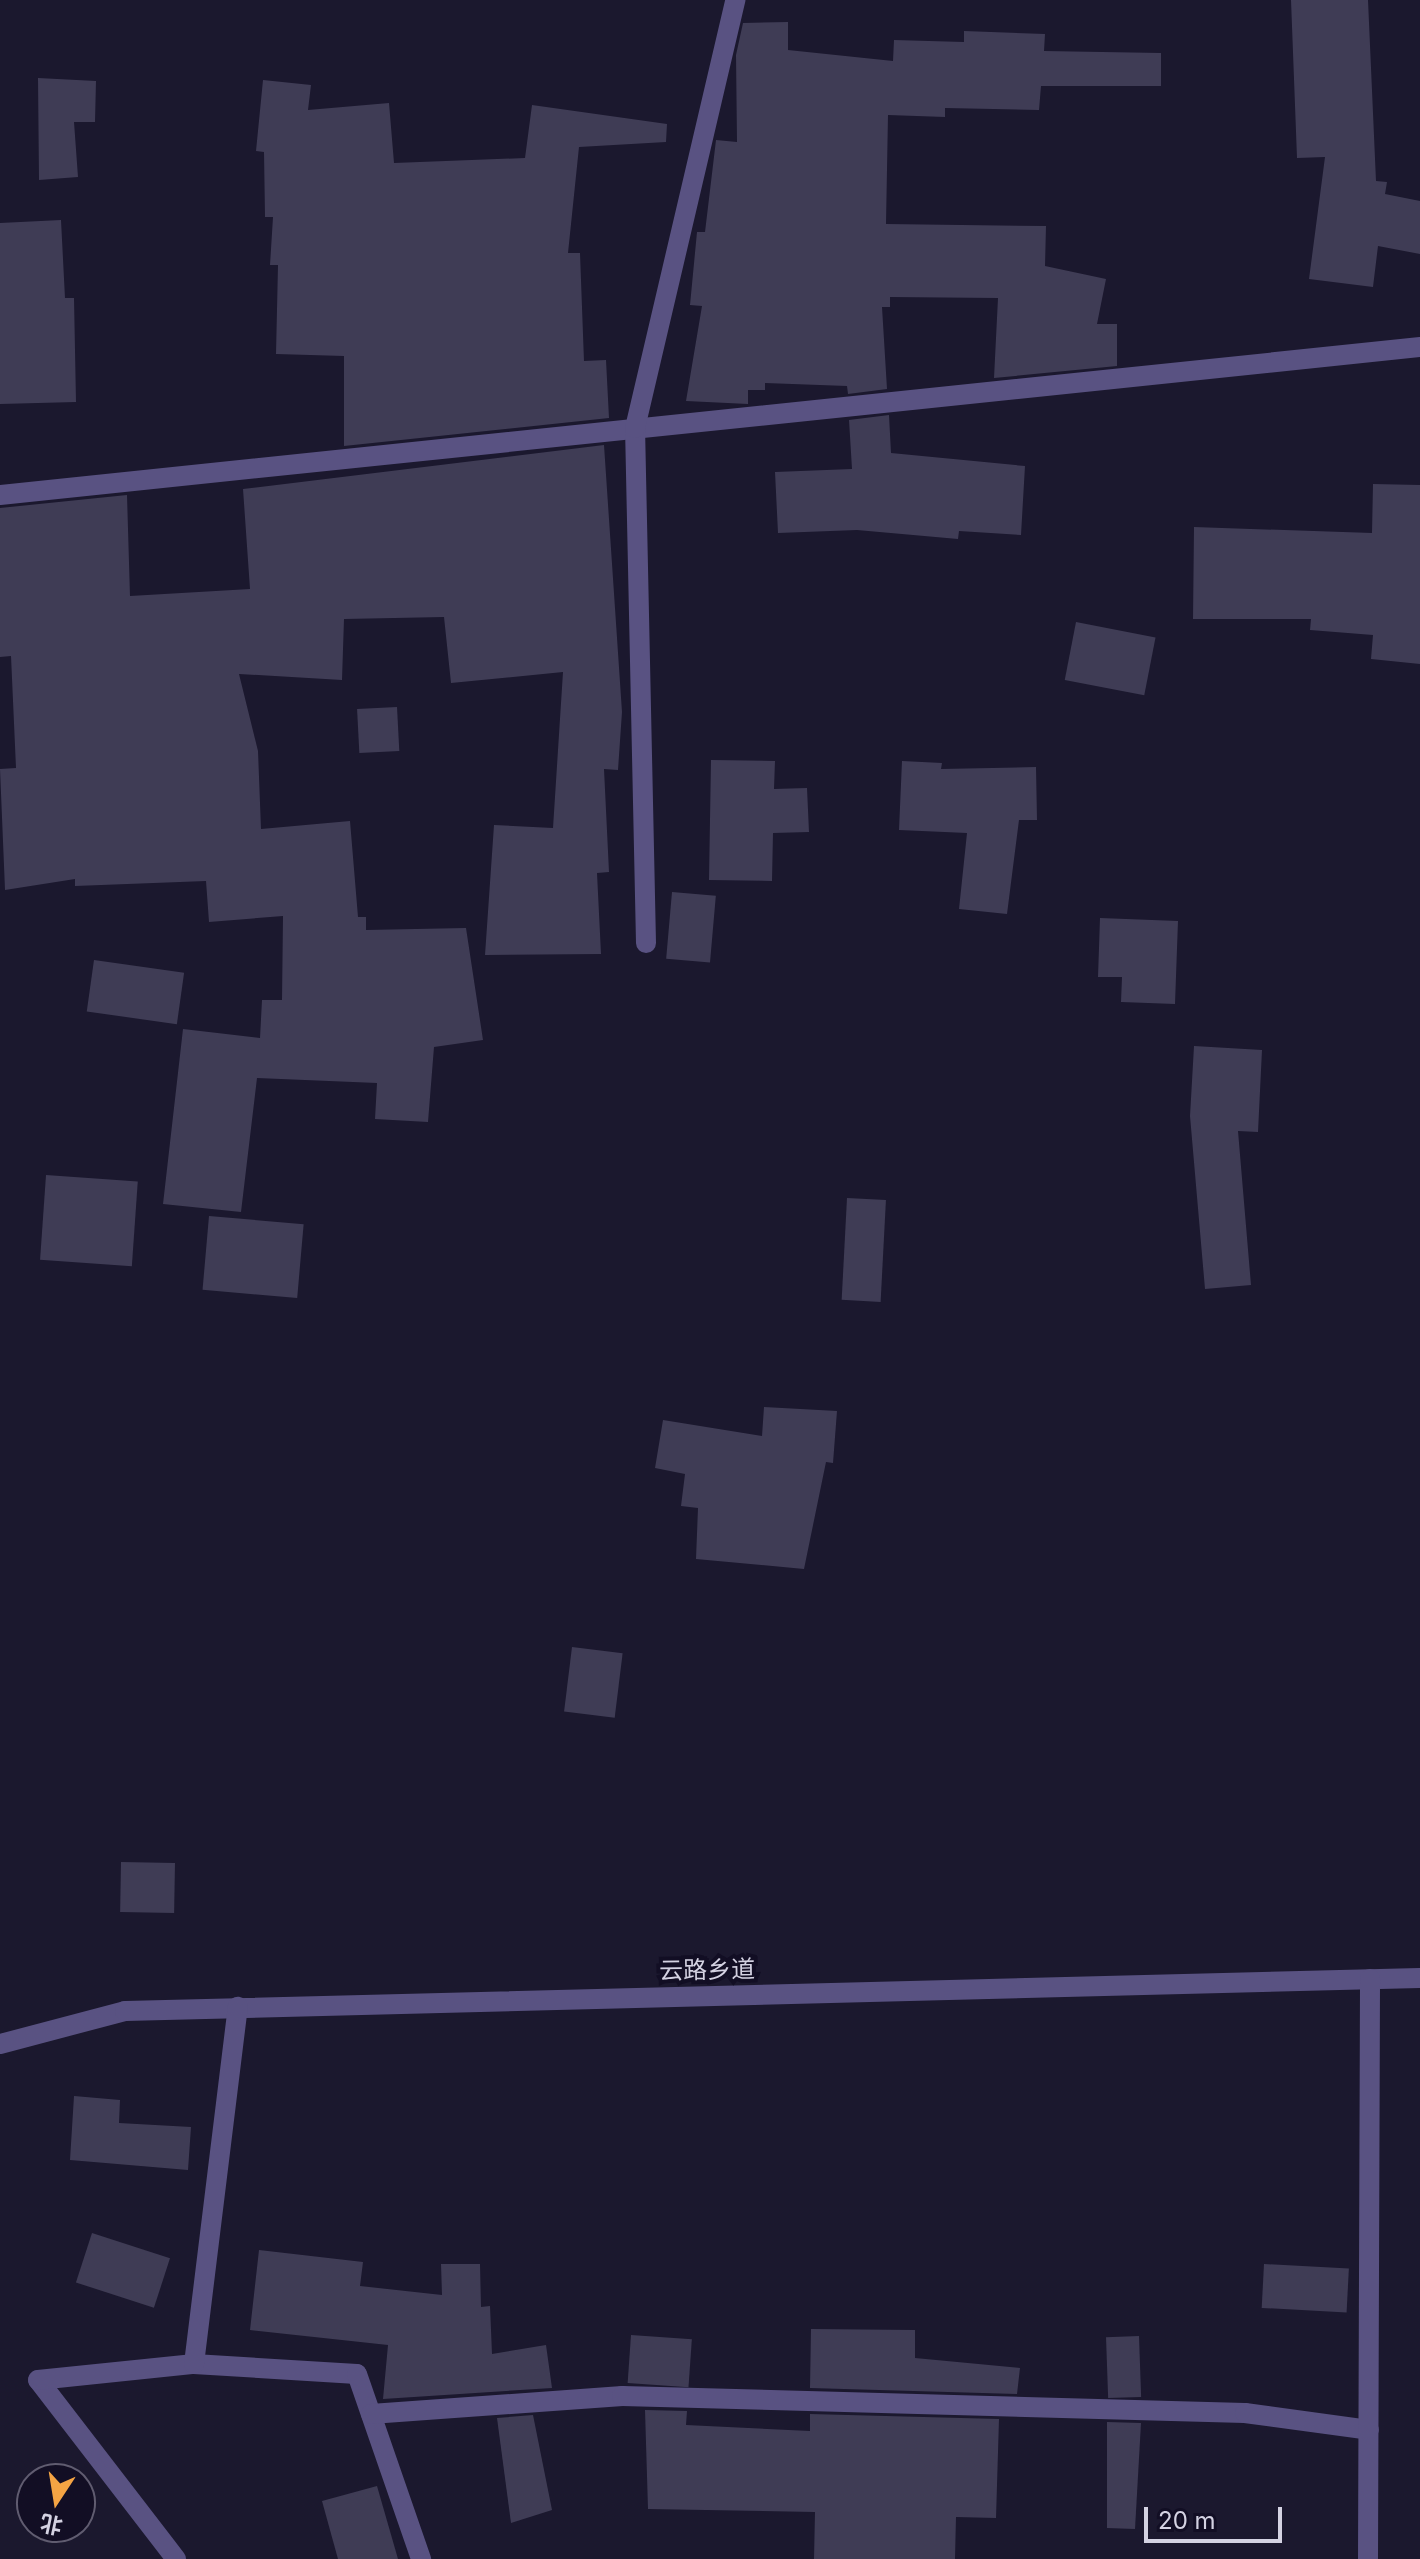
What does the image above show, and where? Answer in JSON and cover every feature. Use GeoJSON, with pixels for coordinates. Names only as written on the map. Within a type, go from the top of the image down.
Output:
{"type":"FeatureCollection","features":[{"type":"Feature","properties":{"kind":"street"},"geometry":{"type":"LineString","coordinates":[[646,943],[635,428],[735,0]]}},
{"type":"Feature","properties":{"kind":"street"},"geometry":{"type":"LineString","coordinates":[[0,495],[1420,347]]}},
{"type":"Feature","properties":{"kind":"street","name":"云路乡道"},"geometry":{"type":"LineString","coordinates":[[0,2044],[125,2011],[1420,1978]]}},
{"type":"Feature","properties":{"kind":"street"},"geometry":{"type":"LineString","coordinates":[[1368,2559],[1370,1979]]}},
{"type":"Feature","properties":{"kind":"street"},"geometry":{"type":"LineString","coordinates":[[194,2364],[238,2007]]}},
{"type":"Feature","properties":{"kind":"street"},"geometry":{"type":"LineString","coordinates":[[176,2559],[38,2380],[194,2364],[357,2374],[421,2559]]}},
{"type":"Feature","properties":{"kind":"street"},"geometry":{"type":"LineString","coordinates":[[371,2414],[622,2396],[1245,2413],[1369,2430]]}},
{"type":"Feature","properties":{"kind":"building"},"geometry":{"type":"Polygon","coordinates":[[[1291,0],[1368,0],[1376,181],[1387,182],[1385,194],[1420,201],[1420,254],[1378,246],[1373,287],[1309,279],[1325,157],[1297,158],[1291,0]]]}},
{"type":"Feature","properties":{"kind":"building"},"geometry":{"type":"Polygon","coordinates":[[[788,22],[788,50],[893,61],[894,40],[964,42],[964,31],[1045,34],[1044,51],[1161,53],[1161,86],[1041,86],[1039,110],[945,108],[945,117],[888,115],[886,224],[1046,226],[1045,266],[1106,279],[1097,324],[1117,324],[1117,366],[994,378],[998,298],[890,297],[890,307],[882,307],[887,389],[848,394],[847,386],[765,383],[765,390],[748,390],[748,404],[686,401],[702,306],[690,305],[697,232],[705,232],[716,140],[737,142],[736,55],[743,23],[788,22]]]}},
{"type":"Feature","properties":{"kind":"building"},"geometry":{"type":"Polygon","coordinates":[[[38,78],[96,81],[95,122],[74,122],[78,177],[39,180],[38,78]]]}},
{"type":"Feature","properties":{"kind":"building"},"geometry":{"type":"Polygon","coordinates":[[[263,80],[311,85],[308,110],[389,103],[394,163],[525,158],[532,105],[667,124],[666,142],[579,147],[568,253],[580,253],[584,361],[606,360],[609,418],[344,446],[344,356],[276,354],[278,265],[270,265],[273,217],[265,217],[264,152],[256,151],[263,80]]]}},
{"type":"Feature","properties":{"kind":"building"},"geometry":{"type":"Polygon","coordinates":[[[61,220],[65,298],[74,298],[76,402],[0,404],[0,223],[61,220]]]}},
{"type":"Feature","properties":{"kind":"building"},"geometry":{"type":"Polygon","coordinates":[[[889,415],[891,453],[1025,466],[1021,535],[959,531],[958,539],[857,530],[778,533],[775,472],[852,469],[849,420],[889,415]]]}},
{"type":"Feature","properties":{"kind":"building"},"geometry":{"type":"Polygon","coordinates":[[[604,445],[622,712],[618,770],[604,769],[609,872],[597,873],[601,954],[485,955],[494,825],[553,828],[563,672],[451,683],[444,617],[344,619],[342,680],[239,674],[258,751],[261,829],[350,821],[358,917],[366,917],[366,930],[466,928],[483,1040],[434,1047],[428,1122],[375,1119],[377,1083],[257,1078],[241,1212],[163,1204],[183,1029],[260,1038],[262,1000],[282,1000],[283,916],[209,922],[206,881],[75,886],[75,879],[5,890],[0,769],[16,768],[11,656],[0,657],[0,508],[127,495],[130,596],[250,589],[243,489],[604,445]]]}},
{"type":"Feature","properties":{"kind":"building"},"geometry":{"type":"Polygon","coordinates":[[[1373,484],[1420,485],[1420,664],[1371,659],[1373,635],[1310,630],[1311,619],[1193,619],[1194,527],[1372,533],[1373,484]]]}},
{"type":"Feature","properties":{"kind":"building"},"geometry":{"type":"Polygon","coordinates":[[[1076,622],[1156,637],[1144,695],[1065,680],[1076,622]]]}},
{"type":"Feature","properties":{"kind":"building"},"geometry":{"type":"Polygon","coordinates":[[[397,707],[399,751],[359,753],[357,709],[397,707]]]}},
{"type":"Feature","properties":{"kind":"building"},"geometry":{"type":"Polygon","coordinates":[[[711,760],[775,761],[774,789],[807,788],[809,832],[773,833],[772,881],[709,880],[711,760]]]}},
{"type":"Feature","properties":{"kind":"building"},"geometry":{"type":"Polygon","coordinates":[[[902,761],[942,763],[941,769],[1036,767],[1037,820],[1019,820],[1007,914],[959,909],[967,833],[899,830],[902,761]]]}},
{"type":"Feature","properties":{"kind":"building"},"geometry":{"type":"Polygon","coordinates":[[[672,892],[716,896],[710,963],[666,959],[672,892]]]}},
{"type":"Feature","properties":{"kind":"building"},"geometry":{"type":"Polygon","coordinates":[[[1100,918],[1178,921],[1175,1004],[1121,1002],[1122,977],[1098,977],[1100,918]]]}},
{"type":"Feature","properties":{"kind":"building"},"geometry":{"type":"Polygon","coordinates":[[[94,960],[184,973],[177,1024],[87,1011],[94,960]]]}},
{"type":"Feature","properties":{"kind":"building"},"geometry":{"type":"Polygon","coordinates":[[[1194,1046],[1262,1050],[1258,1132],[1238,1131],[1251,1285],[1205,1289],[1190,1116],[1194,1046]]]}},
{"type":"Feature","properties":{"kind":"building"},"geometry":{"type":"Polygon","coordinates":[[[46,1175],[138,1181],[132,1266],[40,1260],[46,1175]]]}},
{"type":"Feature","properties":{"kind":"building"},"geometry":{"type":"Polygon","coordinates":[[[847,1198],[886,1200],[881,1302],[842,1300],[847,1198]]]}},
{"type":"Feature","properties":{"kind":"building"},"geometry":{"type":"Polygon","coordinates":[[[209,1216],[304,1224],[297,1298],[203,1290],[209,1216]]]}},
{"type":"Feature","properties":{"kind":"building"},"geometry":{"type":"Polygon","coordinates":[[[764,1407],[837,1411],[833,1463],[826,1462],[804,1569],[696,1559],[698,1508],[681,1506],[685,1474],[655,1468],[663,1420],[762,1436],[764,1407]]]}},
{"type":"Feature","properties":{"kind":"building"},"geometry":{"type":"Polygon","coordinates":[[[572,1647],[623,1653],[615,1718],[564,1712],[572,1647]]]}},
{"type":"Feature","properties":{"kind":"building"},"geometry":{"type":"Polygon","coordinates":[[[121,1862],[175,1863],[174,1913],[120,1912],[121,1862]]]}},
{"type":"Feature","properties":{"kind":"building"},"geometry":{"type":"Polygon","coordinates":[[[74,2096],[120,2100],[119,2123],[191,2127],[188,2170],[70,2160],[74,2096]]]}},
{"type":"Feature","properties":{"kind":"building"},"geometry":{"type":"Polygon","coordinates":[[[92,2233],[170,2258],[154,2308],[76,2282],[92,2233]]]}},
{"type":"Feature","properties":{"kind":"building"},"geometry":{"type":"Polygon","coordinates":[[[259,2250],[363,2262],[360,2286],[442,2295],[441,2264],[480,2264],[481,2307],[490,2306],[492,2354],[546,2345],[552,2388],[383,2399],[388,2345],[250,2330],[259,2250]]]}},
{"type":"Feature","properties":{"kind":"building"},"geometry":{"type":"Polygon","coordinates":[[[1264,2264],[1349,2268],[1347,2312],[1262,2308],[1264,2264]]]}},
{"type":"Feature","properties":{"kind":"building"},"geometry":{"type":"Polygon","coordinates":[[[811,2329],[915,2330],[915,2358],[1020,2368],[1017,2394],[810,2388],[811,2329]]]}},
{"type":"Feature","properties":{"kind":"building"},"geometry":{"type":"Polygon","coordinates":[[[631,2335],[692,2339],[689,2387],[628,2383],[631,2335]]]}},
{"type":"Feature","properties":{"kind":"building"},"geometry":{"type":"Polygon","coordinates":[[[1139,2336],[1141,2397],[1108,2398],[1106,2337],[1139,2336]]]}},
{"type":"Feature","properties":{"kind":"building"},"geometry":{"type":"Polygon","coordinates":[[[645,2410],[687,2411],[686,2425],[810,2431],[810,2414],[999,2419],[996,2518],[956,2517],[955,2559],[814,2559],[815,2512],[648,2509],[645,2410]]]}},
{"type":"Feature","properties":{"kind":"building"},"geometry":{"type":"Polygon","coordinates":[[[533,2415],[552,2510],[511,2523],[497,2418],[533,2415]]]}},
{"type":"Feature","properties":{"kind":"building"},"geometry":{"type":"Polygon","coordinates":[[[1107,2422],[1141,2423],[1135,2529],[1107,2528],[1107,2422]]]}},
{"type":"Feature","properties":{"kind":"building"},"geometry":{"type":"Polygon","coordinates":[[[377,2486],[398,2559],[338,2559],[322,2501],[377,2486]]]}}]}
